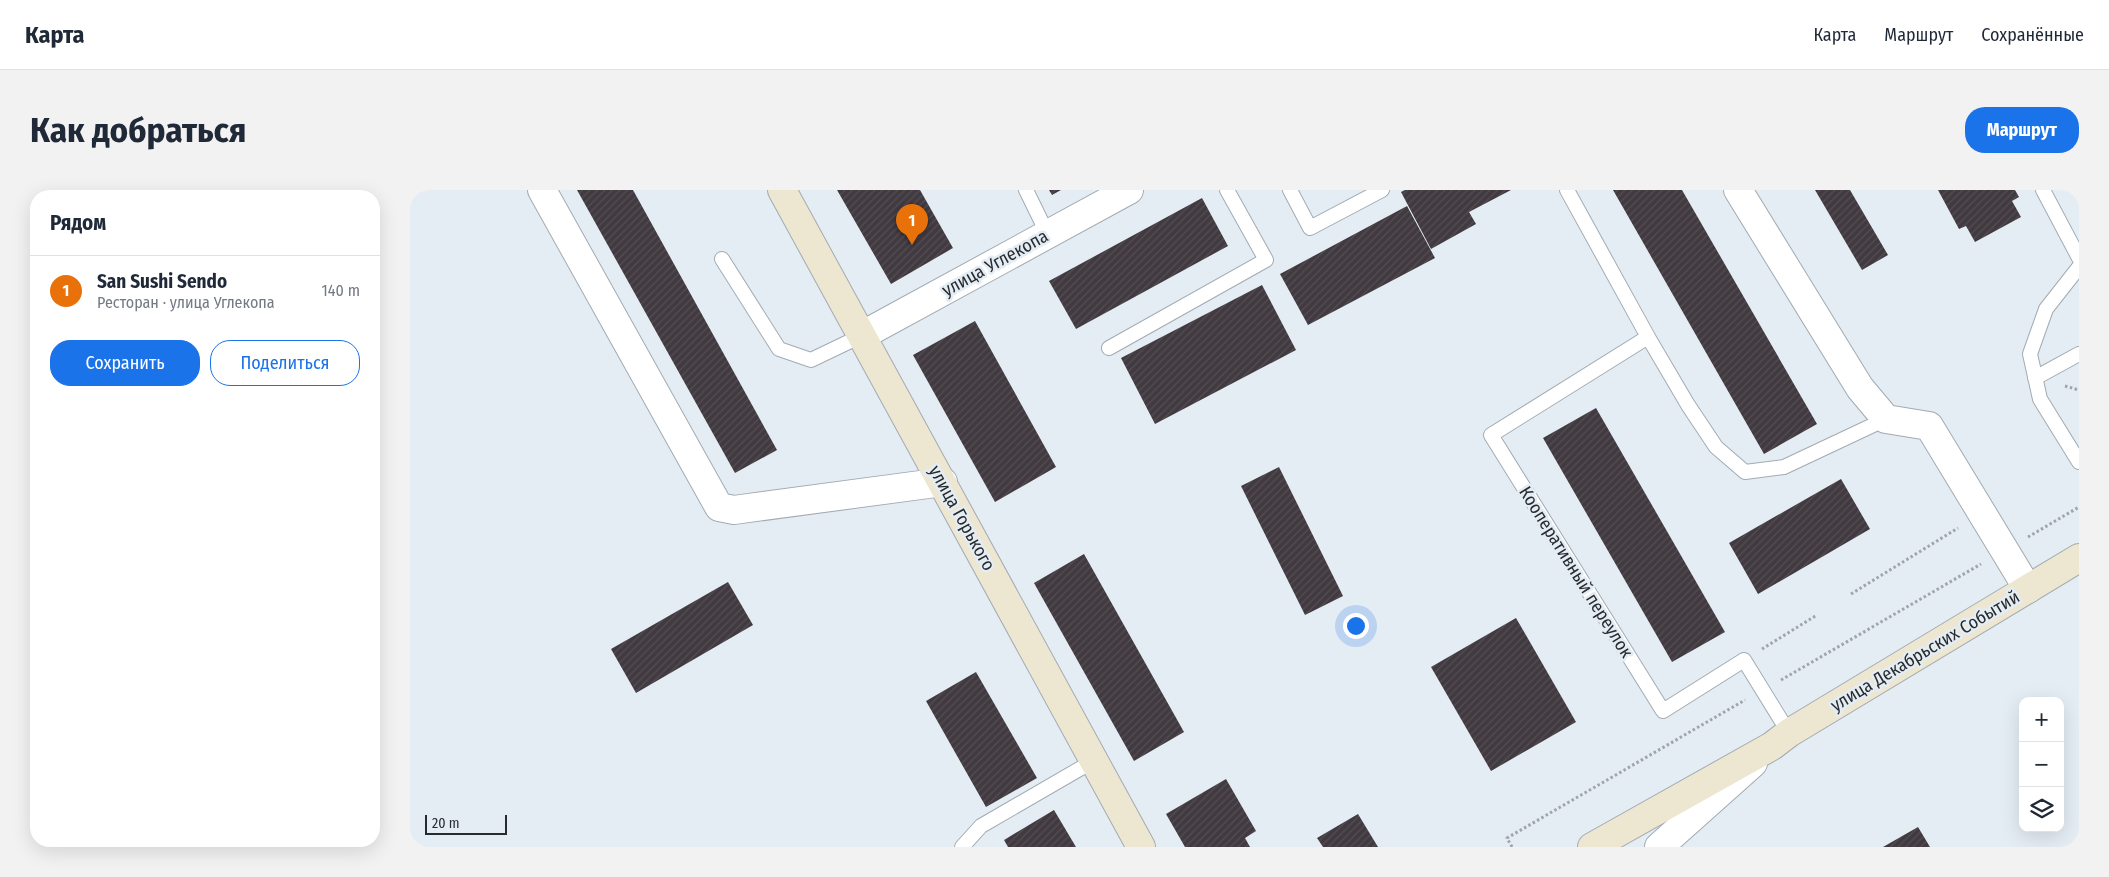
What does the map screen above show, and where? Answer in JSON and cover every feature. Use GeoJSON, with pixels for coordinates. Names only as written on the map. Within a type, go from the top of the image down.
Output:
{"type":"FeatureCollection","features":[{"type":"Feature","properties":{"kind":"street"},"geometry":{"type":"LineString","coordinates":[[542,190],[719,507],[734,510],[943,482]]}},
{"type":"Feature","properties":{"kind":"street","name":"улица Горького"},"geometry":{"type":"LineString","coordinates":[[782,190],[1142,847]]}},
{"type":"Feature","properties":{"kind":"street","name":"улица Углекопа"},"geometry":{"type":"LineString","coordinates":[[861,336],[1129,190]]}},
{"type":"Feature","properties":{"kind":"street"},"geometry":{"type":"LineString","coordinates":[[1738,190],[1860,388],[1886,419],[1929,426],[2028,590]]}},
{"type":"Feature","properties":{"kind":"street","name":"улица Декабрьских Событий"},"geometry":{"type":"LineString","coordinates":[[1592,847],[1780,740],[2079,558]]}},
{"type":"Feature","properties":{"kind":"street","name":"улица Декабрьских Событий"},"geometry":{"type":"LineString","coordinates":[[1659,847],[1780,740]]}},
{"type":"Feature","properties":{"kind":"lane"},"geometry":{"type":"LineString","coordinates":[[1026,190],[1048,235]]}},
{"type":"Feature","properties":{"kind":"lane"},"geometry":{"type":"LineString","coordinates":[[1109,348],[1266,260],[1227,190]]}},
{"type":"Feature","properties":{"kind":"lane"},"geometry":{"type":"LineString","coordinates":[[1290,190],[1310,228],[1382,190]]}},
{"type":"Feature","properties":{"kind":"lane"},"geometry":{"type":"LineString","coordinates":[[1567,190],[1648,338],[1688,405],[1716,447],[1745,472],[1784,468],[1886,419]]}},
{"type":"Feature","properties":{"kind":"lane"},"geometry":{"type":"LineString","coordinates":[[2043,190],[2079,258]]}},
{"type":"Feature","properties":{"kind":"lane"},"geometry":{"type":"LineString","coordinates":[[722,258],[779,349],[811,360],[861,336]]}},
{"type":"Feature","properties":{"kind":"lane"},"geometry":{"type":"LineString","coordinates":[[2079,267],[2046,309],[2030,354],[2040,399],[2079,462]]}},
{"type":"Feature","properties":{"kind":"lane","name":"Кооперативный переулок"},"geometry":{"type":"LineString","coordinates":[[1648,338],[1491,435],[1663,711],[1744,660]]}},
{"type":"Feature","properties":{"kind":"lane"},"geometry":{"type":"LineString","coordinates":[[2035,378],[2079,354]]}},
{"type":"Feature","properties":{"kind":"lane"},"geometry":{"type":"LineString","coordinates":[[1744,660],[1763,690],[1780,740]]}},
{"type":"Feature","properties":{"kind":"lane"},"geometry":{"type":"LineString","coordinates":[[962,847],[981,826],[1094,760]]}},
{"type":"Feature","properties":{"kind":"path"},"geometry":{"type":"LineString","coordinates":[[1512,847],[1506,838],[2079,507]]}},
{"type":"Feature","properties":{"kind":"path"},"geometry":{"type":"LineString","coordinates":[[1851,594],[1982,513]]}},
{"type":"Feature","properties":{"kind":"path"},"geometry":{"type":"LineString","coordinates":[[1744,660],[1817,615]]}},
{"type":"Feature","properties":{"kind":"building"},"geometry":{"type":"Polygon","coordinates":[[[577,190],[633,190],[777,450],[735,473],[577,190]]]}},
{"type":"Feature","properties":{"kind":"building"},"geometry":{"type":"Polygon","coordinates":[[[837,190],[920,190],[953,248],[891,284],[837,190]]]}},
{"type":"Feature","properties":{"kind":"building"},"geometry":{"type":"Polygon","coordinates":[[[1049,190],[1061,190],[1052,195],[1049,190]]]}},
{"type":"Feature","properties":{"kind":"building"},"geometry":{"type":"Polygon","coordinates":[[[1405,190],[1511,190],[1469,212],[1476,224],[1431,249],[1401,192],[1405,190]]]}},
{"type":"Feature","properties":{"kind":"building"},"geometry":{"type":"Polygon","coordinates":[[[1613,190],[1682,190],[1817,424],[1764,454],[1613,190]]]}},
{"type":"Feature","properties":{"kind":"building"},"geometry":{"type":"Polygon","coordinates":[[[1815,190],[1850,190],[1888,255],[1862,270],[1815,190]]]}},
{"type":"Feature","properties":{"kind":"building"},"geometry":{"type":"Polygon","coordinates":[[[1938,190],[2015,190],[2019,197],[2012,201],[2021,217],[1975,242],[1966,226],[1959,229],[1938,190]]]}},
{"type":"Feature","properties":{"kind":"building"},"geometry":{"type":"Polygon","coordinates":[[[1202,198],[1228,246],[1076,329],[1049,281],[1202,198]]]}},
{"type":"Feature","properties":{"kind":"building"},"geometry":{"type":"Polygon","coordinates":[[[1407,206],[1435,258],[1308,325],[1280,274],[1407,206]]]}},
{"type":"Feature","properties":{"kind":"building"},"geometry":{"type":"Polygon","coordinates":[[[1262,285],[1296,350],[1155,424],[1121,358],[1262,285]]]}},
{"type":"Feature","properties":{"kind":"building"},"geometry":{"type":"Polygon","coordinates":[[[975,321],[1056,467],[995,502],[913,355],[975,321]]]}},
{"type":"Feature","properties":{"kind":"building"},"geometry":{"type":"Polygon","coordinates":[[[1596,408],[1725,632],[1672,662],[1543,438],[1596,408]]]}},
{"type":"Feature","properties":{"kind":"building"},"geometry":{"type":"Polygon","coordinates":[[[1279,467],[1343,596],[1305,615],[1241,486],[1279,467]]]}},
{"type":"Feature","properties":{"kind":"building"},"geometry":{"type":"Polygon","coordinates":[[[1841,479],[1870,529],[1758,594],[1729,543],[1841,479]]]}},
{"type":"Feature","properties":{"kind":"building"},"geometry":{"type":"Polygon","coordinates":[[[1084,554],[1184,732],[1134,761],[1034,583],[1084,554]]]}},
{"type":"Feature","properties":{"kind":"building"},"geometry":{"type":"Polygon","coordinates":[[[728,582],[753,625],[636,693],[611,649],[728,582]]]}},
{"type":"Feature","properties":{"kind":"building"},"geometry":{"type":"Polygon","coordinates":[[[1516,618],[1576,722],[1491,771],[1431,667],[1516,618]]]}},
{"type":"Feature","properties":{"kind":"building"},"geometry":{"type":"Polygon","coordinates":[[[976,672],[1037,778],[986,807],[926,701],[976,672]]]}},
{"type":"Feature","properties":{"kind":"building"},"geometry":{"type":"Polygon","coordinates":[[[1226,779],[1256,831],[1245,838],[1250,847],[1185,847],[1166,814],[1226,779]]]}},
{"type":"Feature","properties":{"kind":"building"},"geometry":{"type":"Polygon","coordinates":[[[1054,810],[1076,847],[1008,847],[1004,840],[1054,810]]]}},
{"type":"Feature","properties":{"kind":"building"},"geometry":{"type":"Polygon","coordinates":[[[1358,814],[1378,847],[1323,847],[1317,838],[1358,814]]]}},
{"type":"Feature","properties":{"kind":"building"},"geometry":{"type":"Polygon","coordinates":[[[1918,827],[1930,847],[1883,847],[1918,827]]]}},
{"type":"Feature","properties":{"kind":"place","name":"San Sushi Sendo"},"geometry":{"type":"Point","coordinates":[912,245]}}]}
